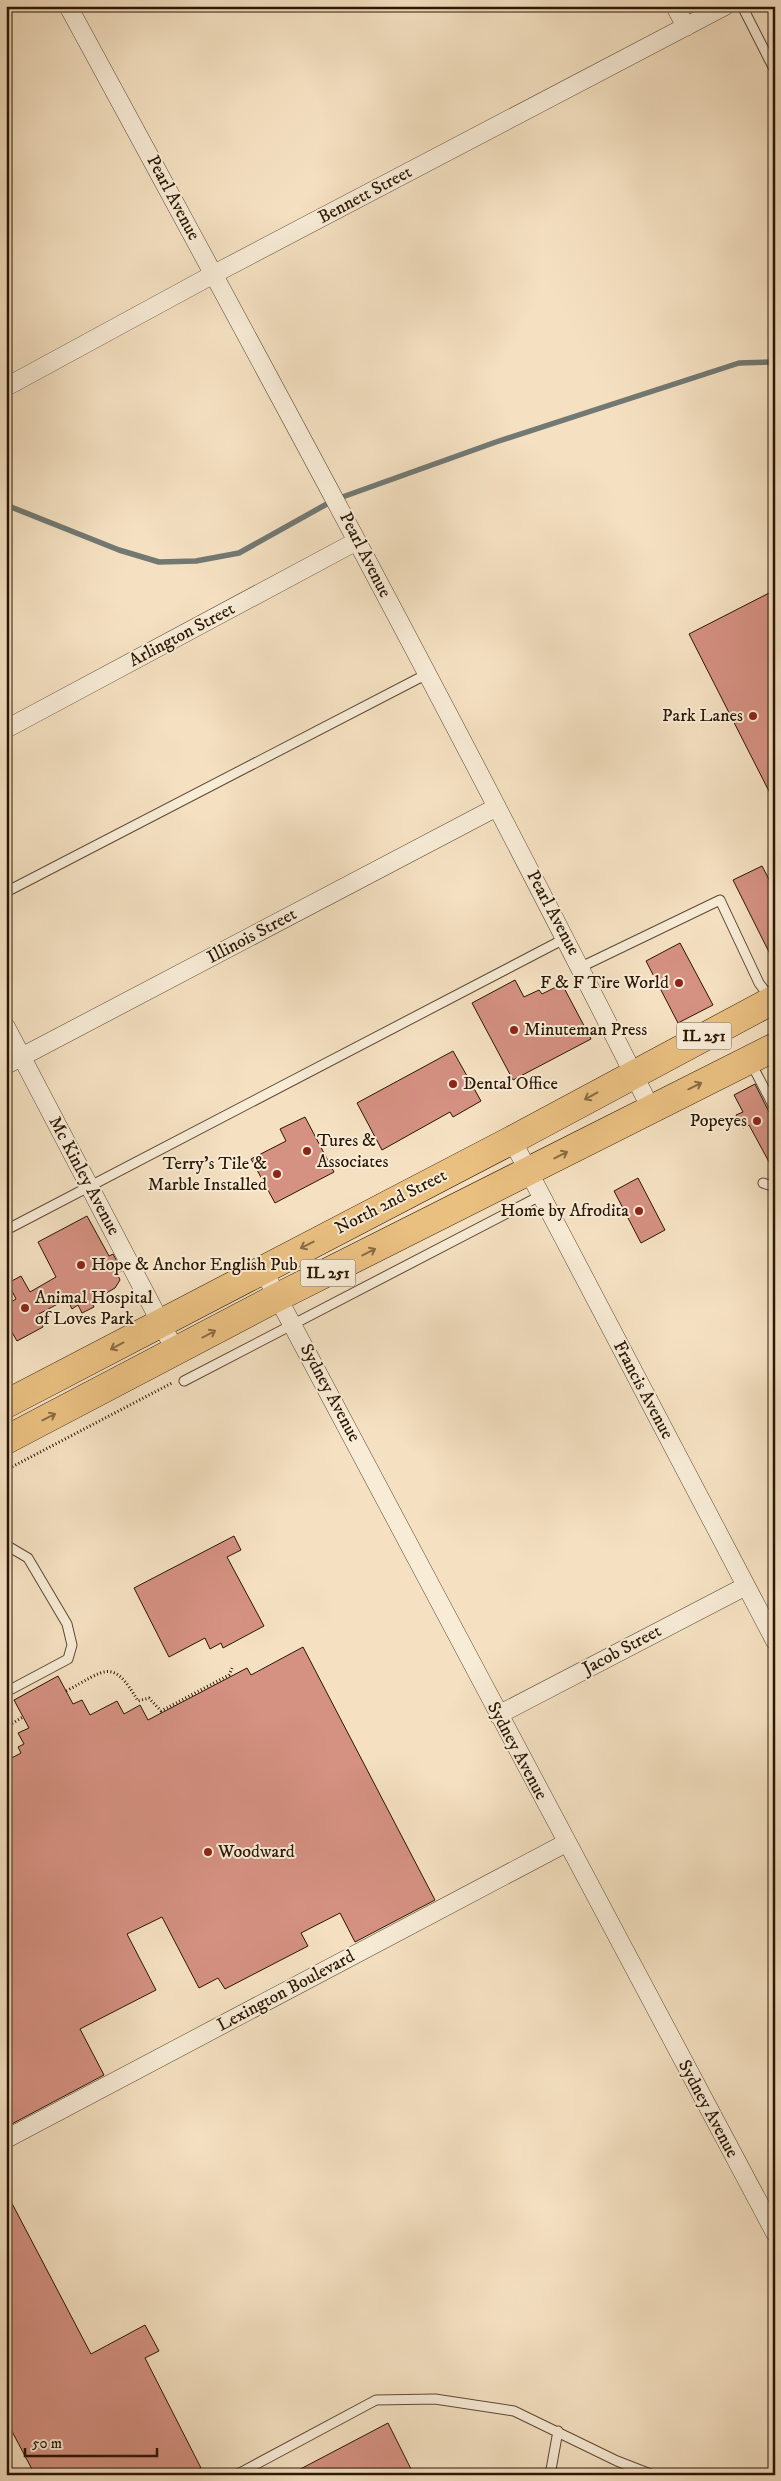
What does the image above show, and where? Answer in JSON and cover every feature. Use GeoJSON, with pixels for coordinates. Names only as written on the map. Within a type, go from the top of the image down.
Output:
{"type":"FeatureCollection","features":[{"type":"Feature","properties":{"kind":"main road","name":"North 2nd Street"},"geometry":{"type":"LineString","coordinates":[[6,1404],[262,1268],[512,1140],[633,1073],[774,1002]]}},
{"type":"Feature","properties":{"kind":"main road","name":"North 2nd Street"},"geometry":{"type":"LineString","coordinates":[[6,1440],[278,1297],[775,1047]]}},
{"type":"Feature","properties":{"kind":"street","name":"Pearl Avenue"},"geometry":{"type":"LineString","coordinates":[[68,6],[329,485],[581,967],[651,1109]]}},
{"type":"Feature","properties":{"kind":"street"},"geometry":{"type":"LineString","coordinates":[[675,6],[686,27]]}},
{"type":"Feature","properties":{"kind":"street","name":"Bennett Street"},"geometry":{"type":"LineString","coordinates":[[6,387],[214,274],[725,6]]}},
{"type":"Feature","properties":{"kind":"street","name":"Arlington Street"},"geometry":{"type":"LineString","coordinates":[[6,729],[357,541]]}},
{"type":"Feature","properties":{"kind":"street","name":"Illinois Street"},"geometry":{"type":"LineString","coordinates":[[14,1061],[497,807]]}},
{"type":"Feature","properties":{"kind":"street","name":"Mc Kinley Avenue"},"geometry":{"type":"LineString","coordinates":[[6,1027],[14,1061],[89,1186],[176,1352]]}},
{"type":"Feature","properties":{"kind":"street","name":"Francis Avenue"},"geometry":{"type":"LineString","coordinates":[[512,1140],[775,1641]]}},
{"type":"Feature","properties":{"kind":"street","name":"Sydney Avenue"},"geometry":{"type":"LineString","coordinates":[[262,1268],[775,2233]]}},
{"type":"Feature","properties":{"kind":"street","name":"Jacob Street"},"geometry":{"type":"LineString","coordinates":[[498,1715],[746,1586]]}},
{"type":"Feature","properties":{"kind":"street","name":"Lexington Boulevard"},"geometry":{"type":"LineString","coordinates":[[6,2138],[566,1843]]}},
{"type":"Feature","properties":{"kind":"lane"},"geometry":{"type":"LineString","coordinates":[[742,6],[775,71]]}},
{"type":"Feature","properties":{"kind":"lane"},"geometry":{"type":"LineString","coordinates":[[6,892],[427,674]]}},
{"type":"Feature","properties":{"kind":"lane"},"geometry":{"type":"LineString","coordinates":[[581,967],[720,900],[759,983],[774,1002]]}},
{"type":"Feature","properties":{"kind":"lane"},"geometry":{"type":"LineString","coordinates":[[6,1230],[566,938]]}},
{"type":"Feature","properties":{"kind":"lane"},"geometry":{"type":"LineString","coordinates":[[749,1060],[775,1109]]}},
{"type":"Feature","properties":{"kind":"lane"},"geometry":{"type":"LineString","coordinates":[[762,1183],[775,1187]]}},
{"type":"Feature","properties":{"kind":"lane"},"geometry":{"type":"LineString","coordinates":[[184,1381],[540,1196]]}},
{"type":"Feature","properties":{"kind":"lane"},"geometry":{"type":"LineString","coordinates":[[6,1545],[28,1558],[67,1624],[72,1645],[68,1659],[6,1692]]}},
{"type":"Feature","properties":{"kind":"lane"},"geometry":{"type":"LineString","coordinates":[[236,2475],[376,2400],[435,2398],[514,2411],[617,2461],[653,2475]]}},
{"type":"Feature","properties":{"kind":"lane"},"geometry":{"type":"LineString","coordinates":[[550,2475],[558,2431]]}},
{"type":"Feature","properties":{"kind":"path"},"geometry":{"type":"LineString","coordinates":[[6,1470],[172,1383]]}},
{"type":"Feature","properties":{"kind":"path"},"geometry":{"type":"LineString","coordinates":[[66,1691],[104,1672],[115,1672],[126,1680],[138,1701],[149,1698],[161,1711],[229,1675],[233,1666]]}},
{"type":"Feature","properties":{"kind":"path"},"geometry":{"type":"LineString","coordinates":[[6,1727],[23,1717]]}},
{"type":"Feature","properties":{"kind":"building","name":"Park Lanes"},"geometry":{"type":"Polygon","coordinates":[[[775,590],[775,803],[689,634],[775,590]]]}},
{"type":"Feature","properties":{"kind":"building"},"geometry":{"type":"Polygon","coordinates":[[[762,866],[775,891],[775,964],[733,880],[762,866]]]}},
{"type":"Feature","properties":{"kind":"building","name":"F & F Tire World"},"geometry":{"type":"Polygon","coordinates":[[[680,943],[713,1005],[678,1023],[646,961],[680,943]]]}},
{"type":"Feature","properties":{"kind":"building","name":"Minuteman Press"},"geometry":{"type":"Polygon","coordinates":[[[515,980],[524,997],[539,990],[542,994],[562,984],[591,1039],[513,1080],[472,1003],[515,980]]]}},
{"type":"Feature","properties":{"kind":"building"},"geometry":{"type":"Polygon","coordinates":[[[453,1051],[481,1101],[453,1117],[450,1112],[382,1150],[357,1103],[453,1051]]]}},
{"type":"Feature","properties":{"kind":"building","name":"Popeyes"},"geometry":{"type":"Polygon","coordinates":[[[755,1084],[769,1112],[775,1116],[775,1173],[749,1125],[743,1128],[736,1115],[743,1112],[734,1095],[755,1084]]]}},
{"type":"Feature","properties":{"kind":"building"},"geometry":{"type":"Polygon","coordinates":[[[305,1117],[334,1172],[275,1203],[251,1159],[286,1141],[280,1129],[305,1117]]]}},
{"type":"Feature","properties":{"kind":"building","name":"Home by Afrodita"},"geometry":{"type":"Polygon","coordinates":[[[638,1178],[665,1230],[641,1243],[614,1191],[638,1178]]]}},
{"type":"Feature","properties":{"kind":"building"},"geometry":{"type":"Polygon","coordinates":[[[87,1216],[109,1256],[113,1254],[122,1271],[117,1273],[120,1280],[115,1288],[101,1296],[100,1301],[93,1305],[94,1307],[82,1313],[78,1305],[72,1309],[67,1299],[37,1315],[43,1327],[17,1341],[6,1322],[6,1305],[16,1299],[8,1283],[21,1276],[30,1292],[56,1277],[38,1242],[87,1216]]]}},
{"type":"Feature","properties":{"kind":"building"},"geometry":{"type":"Polygon","coordinates":[[[234,1536],[241,1550],[227,1557],[264,1626],[223,1648],[221,1643],[210,1649],[205,1638],[169,1657],[134,1588],[234,1536]]]}},
{"type":"Feature","properties":{"kind":"building","name":"Woodward"},"geometry":{"type":"Polygon","coordinates":[[[303,1647],[435,1900],[355,1942],[340,1913],[301,1933],[308,1946],[225,1989],[218,1978],[199,1988],[162,1917],[127,1934],[156,1990],[80,2029],[104,2075],[6,2127],[6,1761],[21,1753],[18,1747],[24,1744],[18,1733],[29,1728],[14,1700],[58,1676],[73,1704],[82,1700],[90,1715],[117,1701],[124,1714],[140,1705],[148,1720],[247,1668],[251,1675],[303,1647]]]}},
{"type":"Feature","properties":{"kind":"building"},"geometry":{"type":"Polygon","coordinates":[[[6,2192],[91,2354],[145,2325],[159,2351],[145,2358],[201,2468],[189,2475],[35,2475],[6,2420],[6,2192]]]}},
{"type":"Feature","properties":{"kind":"building"},"geometry":{"type":"Polygon","coordinates":[[[388,2423],[414,2475],[289,2475],[388,2423]]]}},
{"type":"Feature","properties":{"kind":"waterway"},"geometry":{"type":"LineString","coordinates":[[6,505],[119,550],[159,562],[196,561],[239,553],[334,500],[496,442],[739,363],[775,362]]}},
{"type":"Feature","properties":{"kind":"place","name":"Park Lanes"},"geometry":{"type":"Point","coordinates":[753,716]}},
{"type":"Feature","properties":{"kind":"place","name":"F & F Tire World"},"geometry":{"type":"Point","coordinates":[679,983]}},
{"type":"Feature","properties":{"kind":"place","name":"Minuteman Press"},"geometry":{"type":"Point","coordinates":[514,1030]}},
{"type":"Feature","properties":{"kind":"place","name":"Dental Office"},"geometry":{"type":"Point","coordinates":[453,1084]}},
{"type":"Feature","properties":{"kind":"place","name":"Popeyes"},"geometry":{"type":"Point","coordinates":[757,1121]}},
{"type":"Feature","properties":{"kind":"place","name":"Tures & Associates"},"geometry":{"type":"Point","coordinates":[307,1151]}},
{"type":"Feature","properties":{"kind":"place","name":"Terry's Tile & Marble Installed"},"geometry":{"type":"Point","coordinates":[277,1174]}},
{"type":"Feature","properties":{"kind":"place","name":"Home by Afrodita"},"geometry":{"type":"Point","coordinates":[639,1211]}},
{"type":"Feature","properties":{"kind":"place","name":"Hope & Anchor English Pub"},"geometry":{"type":"Point","coordinates":[81,1265]}},
{"type":"Feature","properties":{"kind":"place","name":"Animal Hospital of Loves Park"},"geometry":{"type":"Point","coordinates":[25,1308]}},
{"type":"Feature","properties":{"kind":"place","name":"Woodward"},"geometry":{"type":"Point","coordinates":[208,1852]}}]}
